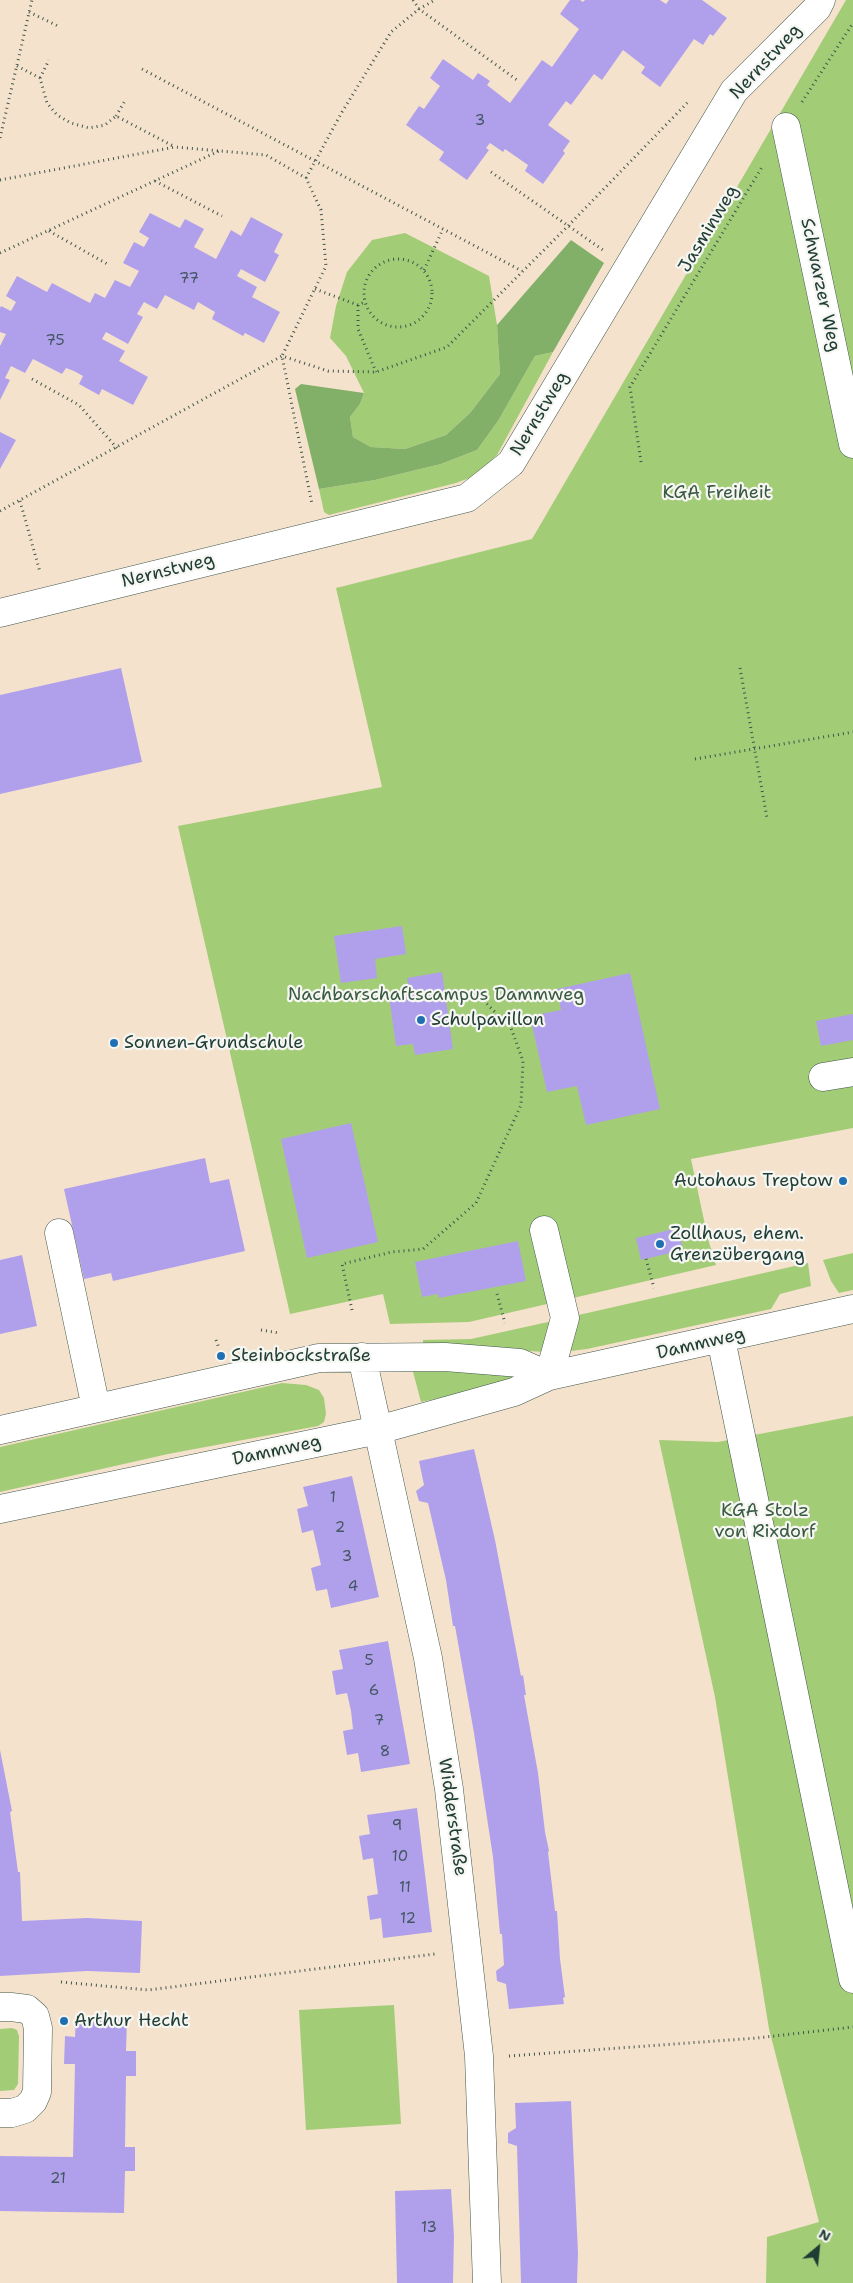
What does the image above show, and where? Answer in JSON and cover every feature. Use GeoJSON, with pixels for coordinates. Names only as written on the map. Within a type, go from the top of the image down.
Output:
{"type":"FeatureCollection","features":[{"type":"Feature","properties":{"kind":"street","name":"Nernstweg"},"geometry":{"type":"LineString","coordinates":[[0,613],[467,498],[511,463],[734,91],[817,8],[822,0]]}},
{"type":"Feature","properties":{"kind":"street","name":"Schwarzer Weg"},"geometry":{"type":"LineString","coordinates":[[786,127],[853,444]]}},
{"type":"Feature","properties":{"kind":"street"},"geometry":{"type":"LineString","coordinates":[[823,1077],[853,1072]]}},
{"type":"Feature","properties":{"kind":"street"},"geometry":{"type":"LineString","coordinates":[[0,1430],[319,1358],[445,1357],[520,1363],[549,1376],[565,1318],[544,1230]]}},
{"type":"Feature","properties":{"kind":"street"},"geometry":{"type":"LineString","coordinates":[[59,1233],[96,1408]]}},
{"type":"Feature","properties":{"kind":"street","name":"Dammweg"},"geometry":{"type":"LineString","coordinates":[[0,1509],[378,1430],[514,1392],[549,1376],[853,1309]]}},
{"type":"Feature","properties":{"kind":"street"},"geometry":{"type":"LineString","coordinates":[[721,1339],[853,1979]]}},
{"type":"Feature","properties":{"kind":"street","name":"Widderstraße"},"geometry":{"type":"LineString","coordinates":[[362,1357],[428,1658],[450,1789],[479,2056],[487,2283]]}},
{"type":"Feature","properties":{"kind":"street"},"geometry":{"type":"LineString","coordinates":[[0,2008],[27,2009],[35,2016],[38,2028],[37,2092],[33,2101],[25,2109],[12,2113],[0,2113]]}},
{"type":"Feature","properties":{"kind":"path"},"geometry":{"type":"LineString","coordinates":[[0,138],[32,0]]}},
{"type":"Feature","properties":{"kind":"path"},"geometry":{"type":"LineString","coordinates":[[413,0],[419,9],[517,80]]}},
{"type":"Feature","properties":{"kind":"path"},"geometry":{"type":"LineString","coordinates":[[306,178],[342,112],[391,32],[419,9],[435,0]]}},
{"type":"Feature","properties":{"kind":"path"},"geometry":{"type":"LineString","coordinates":[[29,12],[60,27]]}},
{"type":"Feature","properties":{"kind":"path","name":"Jasminweg"},"geometry":{"type":"LineString","coordinates":[[641,462],[630,387],[786,127],[853,23]]}},
{"type":"Feature","properties":{"kind":"path"},"geometry":{"type":"LineString","coordinates":[[49,60],[40,78],[47,103],[57,116],[71,123],[89,128],[105,125],[116,116],[126,99]]}},
{"type":"Feature","properties":{"kind":"path"},"geometry":{"type":"LineString","coordinates":[[17,66],[40,78]]}},
{"type":"Feature","properties":{"kind":"path"},"geometry":{"type":"LineString","coordinates":[[142,69],[522,271]]}},
{"type":"Feature","properties":{"kind":"path"},"geometry":{"type":"LineString","coordinates":[[282,356],[328,371],[376,372],[448,347],[696,93]]}},
{"type":"Feature","properties":{"kind":"path"},"geometry":{"type":"LineString","coordinates":[[116,116],[174,147]]}},
{"type":"Feature","properties":{"kind":"path"},"geometry":{"type":"LineString","coordinates":[[0,180],[174,147],[266,155],[306,178],[321,210],[326,266],[282,356],[0,511]]}},
{"type":"Feature","properties":{"kind":"path"},"geometry":{"type":"LineString","coordinates":[[0,253],[220,150]]}},
{"type":"Feature","properties":{"kind":"path"},"geometry":{"type":"LineString","coordinates":[[490,172],[628,266]]}},
{"type":"Feature","properties":{"kind":"path"},"geometry":{"type":"LineString","coordinates":[[155,181],[222,216]]}},
{"type":"Feature","properties":{"kind":"path"},"geometry":{"type":"LineString","coordinates":[[424,270],[443,229]]}},
{"type":"Feature","properties":{"kind":"path"},"geometry":{"type":"LineString","coordinates":[[48,230],[109,265]]}},
{"type":"Feature","properties":{"kind":"path"},"geometry":{"type":"LineString","coordinates":[[393,258],[415,262],[424,270],[430,279],[433,290],[432,301],[428,311],[420,319],[410,325],[400,327],[378,321],[370,313],[365,302],[364,291],[366,279],[373,270],[393,258]]}},
{"type":"Feature","properties":{"kind":"path"},"geometry":{"type":"LineString","coordinates":[[316,289],[358,305],[365,302]]}},
{"type":"Feature","properties":{"kind":"path"},"geometry":{"type":"LineString","coordinates":[[358,305],[358,329],[376,372]]}},
{"type":"Feature","properties":{"kind":"path"},"geometry":{"type":"LineString","coordinates":[[282,356],[318,534]]}},
{"type":"Feature","properties":{"kind":"path"},"geometry":{"type":"LineString","coordinates":[[32,379],[79,405],[117,448]]}},
{"type":"Feature","properties":{"kind":"path"},"geometry":{"type":"LineString","coordinates":[[20,501],[48,601]]}},
{"type":"Feature","properties":{"kind":"path"},"geometry":{"type":"LineString","coordinates":[[740,668],[767,818]]}},
{"type":"Feature","properties":{"kind":"path"},"geometry":{"type":"LineString","coordinates":[[696,759],[853,732]]}},
{"type":"Feature","properties":{"kind":"path"},"geometry":{"type":"LineString","coordinates":[[352,1310],[342,1264],[392,1252],[423,1249],[476,1203],[520,1105],[523,1062],[511,1028],[474,990]]}},
{"type":"Feature","properties":{"kind":"path"},"geometry":{"type":"LineString","coordinates":[[646,1259],[654,1288]]}},
{"type":"Feature","properties":{"kind":"path"},"geometry":{"type":"LineString","coordinates":[[498,1294],[505,1322]]}},
{"type":"Feature","properties":{"kind":"path"},"geometry":{"type":"LineString","coordinates":[[61,1982],[148,1990],[443,1953]]}},
{"type":"Feature","properties":{"kind":"path"},"geometry":{"type":"LineString","coordinates":[[479,2056],[757,2038],[853,2026]]}},
{"type":"Feature","properties":{"kind":"green space"},"geometry":{"type":"Polygon","coordinates":[[[846,0],[853,0],[853,1128],[691,1159],[708,1239],[716,1265],[469,1322],[390,1324],[383,1294],[290,1314],[178,826],[382,787],[336,588],[532,539],[846,0]]]}},
{"type":"Feature","properties":{"kind":"green space"},"geometry":{"type":"Polygon","coordinates":[[[405,233],[489,276],[497,325],[500,374],[470,413],[446,435],[405,449],[371,447],[353,437],[350,417],[360,404],[364,393],[346,356],[330,338],[336,306],[347,272],[372,240],[405,233]]]}},
{"type":"Feature","properties":{"kind":"green space"},"geometry":{"type":"Polygon","coordinates":[[[571,240],[604,263],[553,352],[535,356],[498,421],[477,450],[441,464],[375,480],[319,489],[295,389],[301,384],[364,393],[360,404],[350,417],[353,437],[371,447],[405,449],[446,435],[470,413],[500,374],[497,325],[571,240]]]}},
{"type":"Feature","properties":{"kind":"green space"},"geometry":{"type":"Polygon","coordinates":[[[553,352],[497,455],[475,476],[456,483],[329,515],[324,512],[319,489],[375,480],[441,464],[477,450],[498,421],[535,356],[553,352]]]}},
{"type":"Feature","properties":{"kind":"green space"},"geometry":{"type":"Polygon","coordinates":[[[853,1253],[853,1290],[839,1293],[831,1281],[823,1260],[853,1253]]]}},
{"type":"Feature","properties":{"kind":"green space"},"geometry":{"type":"Polygon","coordinates":[[[808,1263],[811,1286],[780,1294],[771,1309],[587,1349],[571,1351],[566,1343],[574,1316],[808,1263]]]}},
{"type":"Feature","properties":{"kind":"green space"},"geometry":{"type":"Polygon","coordinates":[[[557,1320],[544,1352],[423,1344],[423,1340],[471,1339],[557,1320]]]}},
{"type":"Feature","properties":{"kind":"green space"},"geometry":{"type":"Polygon","coordinates":[[[412,1368],[517,1374],[513,1382],[421,1402],[412,1368]]]}},
{"type":"Feature","properties":{"kind":"green space"},"geometry":{"type":"Polygon","coordinates":[[[282,1383],[306,1385],[319,1390],[324,1398],[326,1414],[324,1422],[318,1426],[168,1454],[0,1492],[0,1447],[282,1383]]]}},
{"type":"Feature","properties":{"kind":"green space","name":"KGA Stolz von Rixdorf"},"geometry":{"type":"Polygon","coordinates":[[[853,1416],[853,2283],[766,2283],[767,2237],[819,2222],[769,2029],[715,1697],[659,1440],[718,1442],[853,1416]]]}},
{"type":"Feature","properties":{"kind":"green space"},"geometry":{"type":"Polygon","coordinates":[[[394,2005],[401,2124],[306,2130],[299,2010],[394,2005]]]}},
{"type":"Feature","properties":{"kind":"green space"},"geometry":{"type":"Polygon","coordinates":[[[12,2028],[17,2030],[19,2036],[18,2084],[14,2090],[0,2091],[0,2029],[12,2028]]]}},
{"type":"Feature","properties":{"kind":"building"},"geometry":{"type":"Polygon","coordinates":[[[570,0],[580,0],[583,2],[585,0],[660,0],[666,4],[669,0],[702,0],[727,18],[713,36],[710,34],[703,45],[694,39],[660,87],[641,73],[645,67],[623,50],[602,80],[594,74],[571,105],[566,101],[548,125],[570,141],[563,151],[565,153],[543,184],[525,171],[528,165],[505,149],[503,152],[490,143],[486,148],[489,150],[467,180],[439,160],[444,152],[406,125],[419,106],[424,109],[440,86],[430,78],[443,59],[473,80],[478,73],[490,81],[487,85],[510,103],[542,60],[552,67],[579,29],[560,14],[570,0]]]}},
{"type":"Feature","properties":{"kind":"building"},"geometry":{"type":"Polygon","coordinates":[[[150,213],[180,228],[185,219],[204,229],[194,247],[216,259],[231,230],[241,236],[251,217],[283,234],[274,252],[279,255],[265,282],[241,269],[237,276],[257,287],[252,297],[280,312],[264,343],[245,333],[243,336],[212,319],[215,312],[198,302],[194,310],[165,295],[157,309],[144,302],[137,314],[143,317],[128,344],[106,332],[102,339],[125,351],[119,361],[148,377],[133,405],[102,389],[99,395],[79,384],[83,376],[74,371],[66,368],[62,374],[33,359],[25,373],[11,366],[5,378],[10,380],[0,400],[0,346],[6,334],[0,332],[0,308],[1,306],[11,311],[16,302],[6,296],[17,276],[47,292],[52,283],[90,303],[95,293],[105,298],[115,280],[130,287],[139,271],[123,263],[134,242],[144,247],[149,238],[139,232],[150,213]]]}},
{"type":"Feature","properties":{"kind":"building"},"geometry":{"type":"Polygon","coordinates":[[[0,432],[16,440],[0,469],[0,432]]]}},
{"type":"Feature","properties":{"kind":"building"},"geometry":{"type":"Polygon","coordinates":[[[121,668],[142,762],[0,794],[0,695],[121,668]]]}},
{"type":"Feature","properties":{"kind":"building"},"geometry":{"type":"Polygon","coordinates":[[[402,926],[406,954],[375,959],[377,978],[341,983],[334,936],[402,926]]]}},
{"type":"Feature","properties":{"kind":"building","name":"Schulpavillon"},"geometry":{"type":"Polygon","coordinates":[[[442,972],[453,1049],[415,1055],[413,1044],[396,1046],[389,996],[410,993],[407,978],[442,972]]]}},
{"type":"Feature","properties":{"kind":"building"},"geometry":{"type":"Polygon","coordinates":[[[630,973],[660,1109],[586,1125],[577,1086],[547,1092],[530,1016],[561,1010],[557,989],[630,973]]]}},
{"type":"Feature","properties":{"kind":"building"},"geometry":{"type":"Polygon","coordinates":[[[853,1014],[853,1040],[821,1046],[816,1021],[853,1014]]]}},
{"type":"Feature","properties":{"kind":"building"},"geometry":{"type":"Polygon","coordinates":[[[351,1123],[378,1242],[307,1258],[281,1139],[351,1123]]]}},
{"type":"Feature","properties":{"kind":"building"},"geometry":{"type":"Polygon","coordinates":[[[205,1158],[210,1183],[229,1179],[245,1251],[113,1281],[111,1273],[84,1279],[64,1189],[205,1158]]]}},
{"type":"Feature","properties":{"kind":"building","name":"Zollhaus, ehem. Grenzübergang"},"geometry":{"type":"Polygon","coordinates":[[[678,1228],[683,1250],[641,1260],[636,1238],[678,1228]]]}},
{"type":"Feature","properties":{"kind":"building"},"geometry":{"type":"Polygon","coordinates":[[[518,1241],[526,1281],[439,1298],[438,1294],[422,1297],[415,1262],[518,1241]]]}},
{"type":"Feature","properties":{"kind":"building"},"geometry":{"type":"Polygon","coordinates":[[[22,1255],[37,1326],[0,1334],[0,1260],[22,1255]]]}},
{"type":"Feature","properties":{"kind":"building"},"geometry":{"type":"Polygon","coordinates":[[[474,1449],[495,1540],[521,1676],[523,1675],[526,1695],[524,1695],[549,1851],[555,1911],[557,1911],[565,1997],[563,1998],[564,2004],[509,2009],[506,1984],[497,1981],[496,1971],[504,1965],[502,1934],[500,1934],[493,1857],[474,1733],[446,1580],[428,1503],[419,1501],[416,1491],[424,1485],[419,1461],[474,1449]]]}},
{"type":"Feature","properties":{"kind":"building"},"geometry":{"type":"Polygon","coordinates":[[[352,1476],[379,1597],[331,1608],[327,1589],[316,1591],[311,1568],[321,1565],[317,1547],[313,1530],[302,1533],[297,1509],[308,1506],[303,1487],[352,1476]]]}},
{"type":"Feature","properties":{"kind":"building"},"geometry":{"type":"Polygon","coordinates":[[[388,1641],[410,1764],[361,1772],[358,1753],[347,1755],[343,1731],[353,1729],[351,1711],[347,1693],[336,1695],[332,1671],[343,1669],[339,1650],[388,1641]]]}},
{"type":"Feature","properties":{"kind":"building"},"geometry":{"type":"Polygon","coordinates":[[[0,1750],[12,1811],[10,1812],[18,1872],[20,1872],[22,1921],[87,1918],[142,1921],[140,1973],[87,1971],[0,1976],[0,1750]]]}},
{"type":"Feature","properties":{"kind":"building"},"geometry":{"type":"Polygon","coordinates":[[[417,1808],[432,1932],[383,1938],[381,1918],[370,1920],[367,1896],[378,1894],[373,1858],[363,1860],[359,1836],[370,1834],[367,1815],[417,1808]]]}},
{"type":"Feature","properties":{"kind":"building"},"geometry":{"type":"Polygon","coordinates":[[[76,2016],[127,2018],[126,2051],[136,2051],[136,2076],[126,2076],[125,2147],[135,2147],[135,2171],[125,2171],[124,2213],[0,2211],[0,2156],[73,2157],[75,2064],[64,2064],[65,2036],[75,2037],[76,2016]]]}},
{"type":"Feature","properties":{"kind":"building"},"geometry":{"type":"Polygon","coordinates":[[[571,2101],[578,2253],[577,2283],[521,2283],[517,2146],[508,2143],[508,2133],[516,2128],[515,2103],[571,2101]]]}},
{"type":"Feature","properties":{"kind":"building"},"geometry":{"type":"Polygon","coordinates":[[[451,2189],[454,2236],[453,2283],[397,2283],[395,2191],[451,2189]]]}},
{"type":"Feature","properties":{"kind":"place","name":"Schulpavillon"},"geometry":{"type":"Point","coordinates":[421,1020]}},
{"type":"Feature","properties":{"kind":"place","name":"Sonnen-Grundschule"},"geometry":{"type":"Point","coordinates":[114,1043]}},
{"type":"Feature","properties":{"kind":"place","name":"Autohaus Treptow"},"geometry":{"type":"Point","coordinates":[843,1181]}},
{"type":"Feature","properties":{"kind":"place","name":"Zollhaus, ehem. Grenzübergang"},"geometry":{"type":"Point","coordinates":[660,1244]}},
{"type":"Feature","properties":{"kind":"place","name":"Steinbockstraße"},"geometry":{"type":"Point","coordinates":[221,1356]}},
{"type":"Feature","properties":{"kind":"place","name":"Arthur Hecht"},"geometry":{"type":"Point","coordinates":[64,2021]}},
{"type":"Feature","properties":{"kind":"park label","name":"KGA Freiheit"},"geometry":{"type":"Point","coordinates":[717,493]}},
{"type":"Feature","properties":{"kind":"park label","name":"Nachbarschaftscampus Dammweg"},"geometry":{"type":"Point","coordinates":[436,995]}}]}
